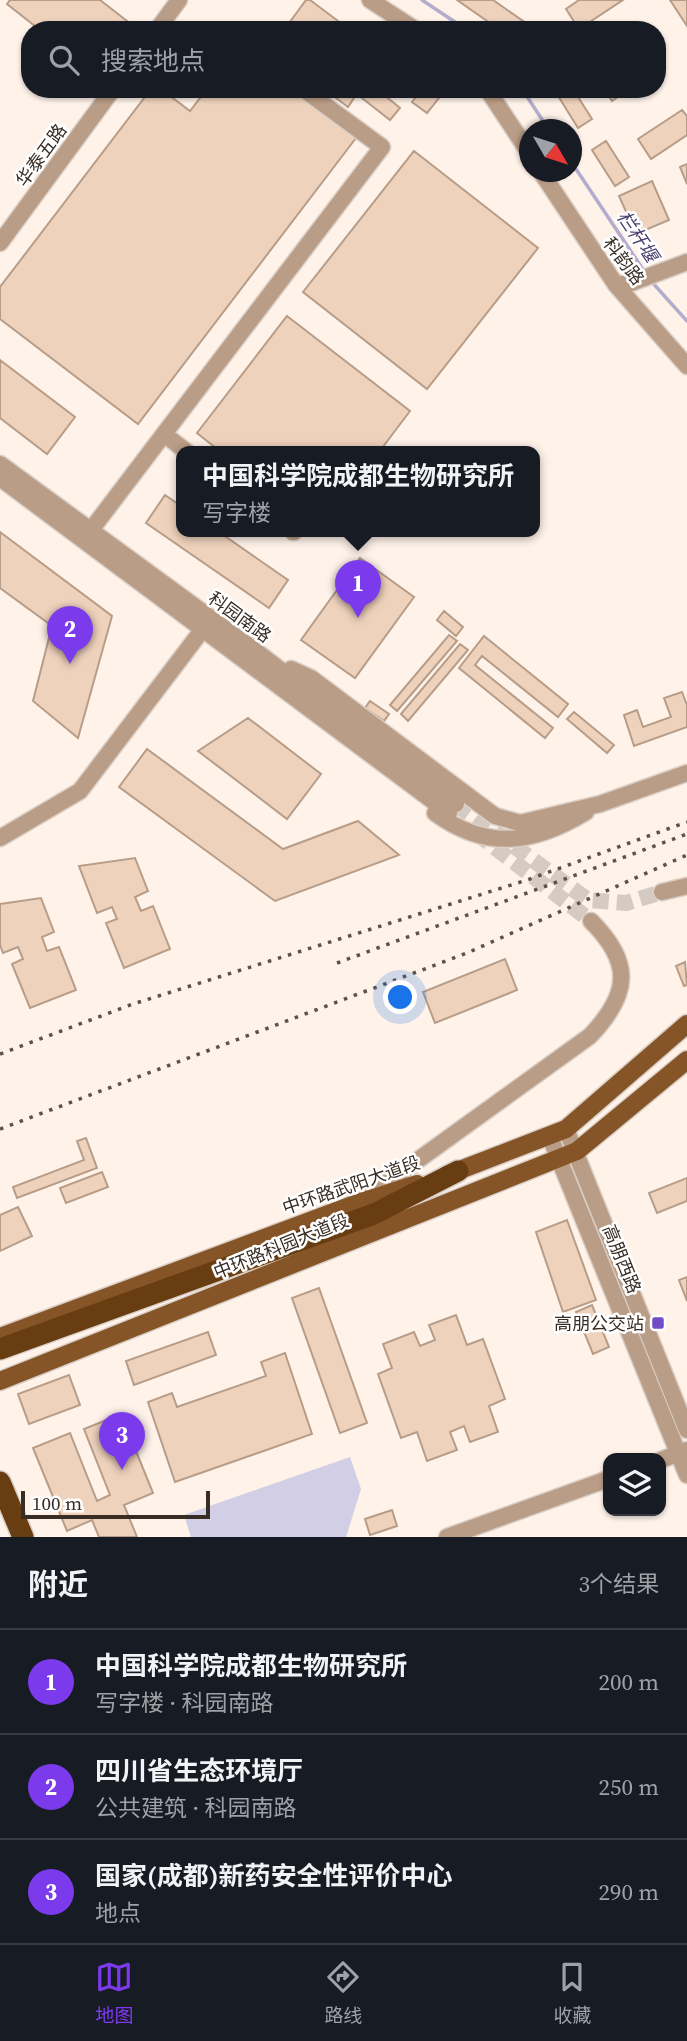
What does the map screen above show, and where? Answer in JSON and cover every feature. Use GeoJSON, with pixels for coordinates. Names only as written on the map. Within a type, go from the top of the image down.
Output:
{"type":"FeatureCollection","features":[{"type":"Feature","properties":{"kind":"highway"},"geometry":{"type":"LineString","coordinates":[[0,1349],[458,1171]]}},
{"type":"Feature","properties":{"kind":"highway"},"geometry":{"type":"LineString","coordinates":[[0,1482],[21,1537]]}},
{"type":"Feature","properties":{"kind":"main road"},"geometry":{"type":"LineString","coordinates":[[458,1171],[558,1133],[687,1024]]}},
{"type":"Feature","properties":{"kind":"main road"},"geometry":{"type":"LineString","coordinates":[[569,1155],[687,1059]]}},
{"type":"Feature","properties":{"kind":"main road","name":"中环路科园大道段"},"geometry":{"type":"LineString","coordinates":[[0,1381],[569,1155]]}},
{"type":"Feature","properties":{"kind":"main road","name":"中环路武阳大道段"},"geometry":{"type":"LineString","coordinates":[[0,1337],[366,1208]]}},
{"type":"Feature","properties":{"kind":"main road"},"geometry":{"type":"LineString","coordinates":[[0,1492],[21,1537]]}},
{"type":"Feature","properties":{"kind":"street"},"geometry":{"type":"LineString","coordinates":[[164,21],[179,0]]}},
{"type":"Feature","properties":{"kind":"street"},"geometry":{"type":"LineString","coordinates":[[370,0],[402,21]]}},
{"type":"Feature","properties":{"kind":"street","name":"华泰五路"},"geometry":{"type":"LineString","coordinates":[[0,243],[106,98]]}},
{"type":"Feature","properties":{"kind":"street"},"geometry":{"type":"LineString","coordinates":[[91,530],[382,147],[315,98]]}},
{"type":"Feature","properties":{"kind":"street"},"geometry":{"type":"LineString","coordinates":[[493,98],[519,137]]}},
{"type":"Feature","properties":{"kind":"street","name":"科韵路"},"geometry":{"type":"LineString","coordinates":[[548,182],[687,366]]}},
{"type":"Feature","properties":{"kind":"street"},"geometry":{"type":"LineString","coordinates":[[624,284],[687,262]]}},
{"type":"Feature","properties":{"kind":"street"},"geometry":{"type":"LineString","coordinates":[[164,434],[179,446]]}},
{"type":"Feature","properties":{"kind":"street","name":"科园南路"},"geometry":{"type":"LineString","coordinates":[[0,464],[91,530],[249,654],[453,808]]}},
{"type":"Feature","properties":{"kind":"street","name":"科园南路"},"geometry":{"type":"LineString","coordinates":[[0,478],[203,629],[249,654]]}},
{"type":"Feature","properties":{"kind":"street"},"geometry":{"type":"LineString","coordinates":[[0,838],[80,791],[203,629]]}},
{"type":"Feature","properties":{"kind":"street"},"geometry":{"type":"LineString","coordinates":[[249,654],[290,705],[453,808],[486,837],[524,840],[570,822],[600,804]]}},
{"type":"Feature","properties":{"kind":"street"},"geometry":{"type":"LineString","coordinates":[[453,808],[520,823],[600,804],[687,773]]}},
{"type":"Feature","properties":{"kind":"street"},"geometry":{"type":"LineString","coordinates":[[662,892],[687,886]]}},
{"type":"Feature","properties":{"kind":"street"},"geometry":{"type":"LineString","coordinates":[[366,1208],[590,1036],[609,1017],[620,997],[619,959],[609,939],[591,921]]}},
{"type":"Feature","properties":{"kind":"street","name":"高朋西路"},"geometry":{"type":"LineString","coordinates":[[558,1133],[687,1430]]}},
{"type":"Feature","properties":{"kind":"street","name":"高朋西路"},"geometry":{"type":"LineString","coordinates":[[569,1155],[683,1452],[687,1475]]}},
{"type":"Feature","properties":{"kind":"street"},"geometry":{"type":"LineString","coordinates":[[666,1458],[683,1452]]}},
{"type":"Feature","properties":{"kind":"street"},"geometry":{"type":"LineString","coordinates":[[447,1537],[603,1481]]}},
{"type":"Feature","properties":{"kind":"shaded area"},"geometry":{"type":"Polygon","coordinates":[[[350,1457],[361,1489],[346,1537],[191,1537],[184,1515],[350,1457]]]}},
{"type":"Feature","properties":{"kind":"building"},"geometry":{"type":"Polygon","coordinates":[[[10,0],[100,0],[127,21],[29,21],[7,4],[10,0]]]}},
{"type":"Feature","properties":{"kind":"building"},"geometry":{"type":"Polygon","coordinates":[[[306,0],[310,0],[338,21],[291,21],[306,0]]]}},
{"type":"Feature","properties":{"kind":"building"},"geometry":{"type":"Polygon","coordinates":[[[457,0],[493,0],[523,21],[487,21],[457,0]]]}},
{"type":"Feature","properties":{"kind":"building"},"geometry":{"type":"Polygon","coordinates":[[[579,0],[623,0],[591,21],[574,21],[566,9],[579,0]]]}},
{"type":"Feature","properties":{"kind":"building"},"geometry":{"type":"Polygon","coordinates":[[[670,0],[687,0],[687,26],[670,0]]]}},
{"type":"Feature","properties":{"kind":"building"},"geometry":{"type":"Polygon","coordinates":[[[144,98],[173,98],[190,111],[200,98],[304,98],[356,138],[138,424],[0,319],[0,287],[144,98]]]}},
{"type":"Feature","properties":{"kind":"building"},"geometry":{"type":"Polygon","coordinates":[[[336,98],[354,98],[348,107],[336,98]]]}},
{"type":"Feature","properties":{"kind":"building"},"geometry":{"type":"Polygon","coordinates":[[[362,98],[388,98],[400,108],[390,120],[362,98]]]}},
{"type":"Feature","properties":{"kind":"building"},"geometry":{"type":"Polygon","coordinates":[[[415,98],[439,98],[427,113],[412,102],[415,98]]]}},
{"type":"Feature","properties":{"kind":"building"},"geometry":{"type":"Polygon","coordinates":[[[559,98],[579,98],[592,119],[582,125],[582,119],[572,119],[559,98]]]}},
{"type":"Feature","properties":{"kind":"building"},"geometry":{"type":"Polygon","coordinates":[[[682,110],[687,116],[687,135],[651,159],[638,139],[682,110]]]}},
{"type":"Feature","properties":{"kind":"building"},"geometry":{"type":"Polygon","coordinates":[[[606,141],[629,177],[615,186],[592,150],[606,141]]]}},
{"type":"Feature","properties":{"kind":"building"},"geometry":{"type":"Polygon","coordinates":[[[414,151],[538,248],[427,389],[303,292],[414,151]]]}},
{"type":"Feature","properties":{"kind":"building"},"geometry":{"type":"Polygon","coordinates":[[[687,164],[687,184],[680,167],[687,164]]]}},
{"type":"Feature","properties":{"kind":"building"},"geometry":{"type":"Polygon","coordinates":[[[652,181],[669,220],[636,234],[619,196],[652,181]]]}},
{"type":"Feature","properties":{"kind":"building"},"geometry":{"type":"Polygon","coordinates":[[[287,316],[410,411],[384,446],[213,446],[197,433],[287,316]]]}},
{"type":"Feature","properties":{"kind":"building"},"geometry":{"type":"Polygon","coordinates":[[[0,360],[75,417],[47,454],[0,418],[0,360]]]}},
{"type":"Feature","properties":{"kind":"building"},"geometry":{"type":"Polygon","coordinates":[[[165,495],[176,503],[176,537],[226,537],[288,580],[269,608],[146,523],[165,495]]]}},
{"type":"Feature","properties":{"kind":"building"},"geometry":{"type":"Polygon","coordinates":[[[0,532],[112,616],[78,738],[33,701],[52,626],[0,588],[0,532]]]}},
{"type":"Feature","properties":{"kind":"building"},"geometry":{"type":"Polygon","coordinates":[[[360,558],[414,597],[355,678],[301,640],[360,558]]]}},
{"type":"Feature","properties":{"kind":"building"},"geometry":{"type":"Polygon","coordinates":[[[444,611],[463,627],[456,636],[437,620],[444,611]]]}},
{"type":"Feature","properties":{"kind":"building"},"geometry":{"type":"Polygon","coordinates":[[[449,635],[457,641],[397,711],[390,705],[449,635]]]}},
{"type":"Feature","properties":{"kind":"building"},"geometry":{"type":"Polygon","coordinates":[[[484,636],[568,704],[558,717],[482,656],[475,665],[553,728],[545,738],[459,668],[484,636]]]}},
{"type":"Feature","properties":{"kind":"building"},"geometry":{"type":"Polygon","coordinates":[[[460,644],[468,650],[408,721],[401,714],[460,644]]]}},
{"type":"Feature","properties":{"kind":"building"},"geometry":{"type":"Polygon","coordinates":[[[682,692],[687,705],[687,727],[634,746],[624,715],[637,710],[643,727],[671,717],[664,698],[682,692]]]}},
{"type":"Feature","properties":{"kind":"building"},"geometry":{"type":"Polygon","coordinates":[[[370,701],[389,714],[384,721],[365,708],[370,701]]]}},
{"type":"Feature","properties":{"kind":"building"},"geometry":{"type":"Polygon","coordinates":[[[574,712],[614,745],[607,753],[567,719],[574,712]]]}},
{"type":"Feature","properties":{"kind":"building"},"geometry":{"type":"Polygon","coordinates":[[[248,718],[321,774],[287,819],[198,751],[248,718]]]}},
{"type":"Feature","properties":{"kind":"building"},"geometry":{"type":"Polygon","coordinates":[[[147,749],[283,849],[358,821],[399,855],[275,901],[119,787],[147,749]]]}},
{"type":"Feature","properties":{"kind":"building"},"geometry":{"type":"Polygon","coordinates":[[[135,858],[148,891],[135,897],[141,911],[153,906],[170,949],[124,968],[106,923],[117,919],[112,907],[97,913],[79,866],[135,858]]]}},
{"type":"Feature","properties":{"kind":"building"},"geometry":{"type":"Polygon","coordinates":[[[41,898],[54,932],[42,937],[47,951],[59,947],[76,990],[30,1008],[12,964],[23,959],[18,947],[3,953],[0,945],[0,904],[41,898]]]}},
{"type":"Feature","properties":{"kind":"building"},"geometry":{"type":"Polygon","coordinates":[[[505,959],[517,990],[435,1023],[423,992],[505,959]]]}},
{"type":"Feature","properties":{"kind":"building"},"geometry":{"type":"Polygon","coordinates":[[[685,962],[687,985],[684,986],[676,966],[685,962]]]}},
{"type":"Feature","properties":{"kind":"building"},"geometry":{"type":"Polygon","coordinates":[[[86,1138],[97,1168],[17,1198],[13,1187],[84,1160],[77,1141],[86,1138]]]}},
{"type":"Feature","properties":{"kind":"building"},"geometry":{"type":"Polygon","coordinates":[[[102,1172],[108,1187],[66,1203],[60,1188],[102,1172]]]}},
{"type":"Feature","properties":{"kind":"building"},"geometry":{"type":"Polygon","coordinates":[[[687,1178],[687,1201],[657,1213],[649,1193],[687,1178]]]}},
{"type":"Feature","properties":{"kind":"building"},"geometry":{"type":"Polygon","coordinates":[[[18,1207],[32,1236],[0,1251],[0,1215],[18,1207]]]}},
{"type":"Feature","properties":{"kind":"building"},"geometry":{"type":"Polygon","coordinates":[[[567,1220],[596,1300],[563,1312],[536,1232],[567,1220]]]}},
{"type":"Feature","properties":{"kind":"building"},"geometry":{"type":"Polygon","coordinates":[[[687,1277],[687,1301],[679,1280],[687,1277]]]}},
{"type":"Feature","properties":{"kind":"building"},"geometry":{"type":"Polygon","coordinates":[[[319,1288],[367,1423],[340,1433],[292,1298],[319,1288]]]}},
{"type":"Feature","properties":{"kind":"building"},"geometry":{"type":"Polygon","coordinates":[[[592,1305],[609,1347],[593,1354],[576,1312],[592,1305]]]}},
{"type":"Feature","properties":{"kind":"building"},"geometry":{"type":"Polygon","coordinates":[[[456,1315],[467,1345],[483,1339],[505,1399],[489,1406],[498,1432],[470,1442],[464,1426],[450,1432],[457,1450],[427,1461],[417,1432],[401,1438],[378,1374],[392,1368],[383,1344],[414,1332],[420,1346],[435,1340],[429,1325],[456,1315]]]}},
{"type":"Feature","properties":{"kind":"building"},"geometry":{"type":"Polygon","coordinates":[[[208,1332],[216,1355],[134,1385],[126,1361],[208,1332]]]}},
{"type":"Feature","properties":{"kind":"building"},"geometry":{"type":"Polygon","coordinates":[[[285,1353],[312,1434],[175,1482],[148,1402],[172,1393],[177,1407],[266,1376],[261,1362],[285,1353]]]}},
{"type":"Feature","properties":{"kind":"building"},"geometry":{"type":"Polygon","coordinates":[[[69,1375],[80,1405],[29,1424],[18,1394],[69,1375]]]}},
{"type":"Feature","properties":{"kind":"building"},"geometry":{"type":"Polygon","coordinates":[[[121,1414],[153,1493],[124,1505],[137,1537],[99,1537],[92,1520],[67,1531],[33,1448],[70,1433],[97,1501],[110,1495],[84,1429],[121,1414]]]}},
{"type":"Feature","properties":{"kind":"building"},"geometry":{"type":"Polygon","coordinates":[[[392,1510],[397,1526],[370,1535],[365,1519],[392,1510]]]}},
{"type":"Feature","properties":{"kind":"waterway","name":"栏杆堰"},"geometry":{"type":"LineString","coordinates":[[422,0],[454,21]]}},
{"type":"Feature","properties":{"kind":"waterway","name":"栏杆堰"},"geometry":{"type":"LineString","coordinates":[[528,98],[542,119]]}},
{"type":"Feature","properties":{"kind":"waterway","name":"栏杆堰"},"geometry":{"type":"LineString","coordinates":[[582,178],[644,271]]}},
{"type":"Feature","properties":{"kind":"waterway","name":"栏杆堰"},"geometry":{"type":"LineString","coordinates":[[651,281],[687,321]]}},
{"type":"Feature","properties":{"kind":"tunnel"},"geometry":{"type":"LineString","coordinates":[[456,804],[588,900],[626,903],[662,892]]}},
{"type":"Feature","properties":{"kind":"tunnel"},"geometry":{"type":"LineString","coordinates":[[476,833],[591,921]]}},
{"type":"Feature","properties":{"kind":"railway"},"geometry":{"type":"LineString","coordinates":[[0,1054],[133,1004],[527,880],[687,822]]}},
{"type":"Feature","properties":{"kind":"railway"},"geometry":{"type":"LineString","coordinates":[[337,963],[687,834]]}},
{"type":"Feature","properties":{"kind":"railway"},"geometry":{"type":"LineString","coordinates":[[0,1129],[467,953],[687,855]]}},
{"type":"Feature","properties":{"kind":"place","name":"中国科学院成都生物研究所"},"geometry":{"type":"Point","coordinates":[358,618]}},
{"type":"Feature","properties":{"kind":"place","name":"四川省生态环境厅"},"geometry":{"type":"Point","coordinates":[70,664]}},
{"type":"Feature","properties":{"kind":"place","name":"高朋公交站"},"geometry":{"type":"Point","coordinates":[658,1323]}},
{"type":"Feature","properties":{"kind":"place","name":"国家(成都)新药安全性评价中心"},"geometry":{"type":"Point","coordinates":[122,1470]}}]}
